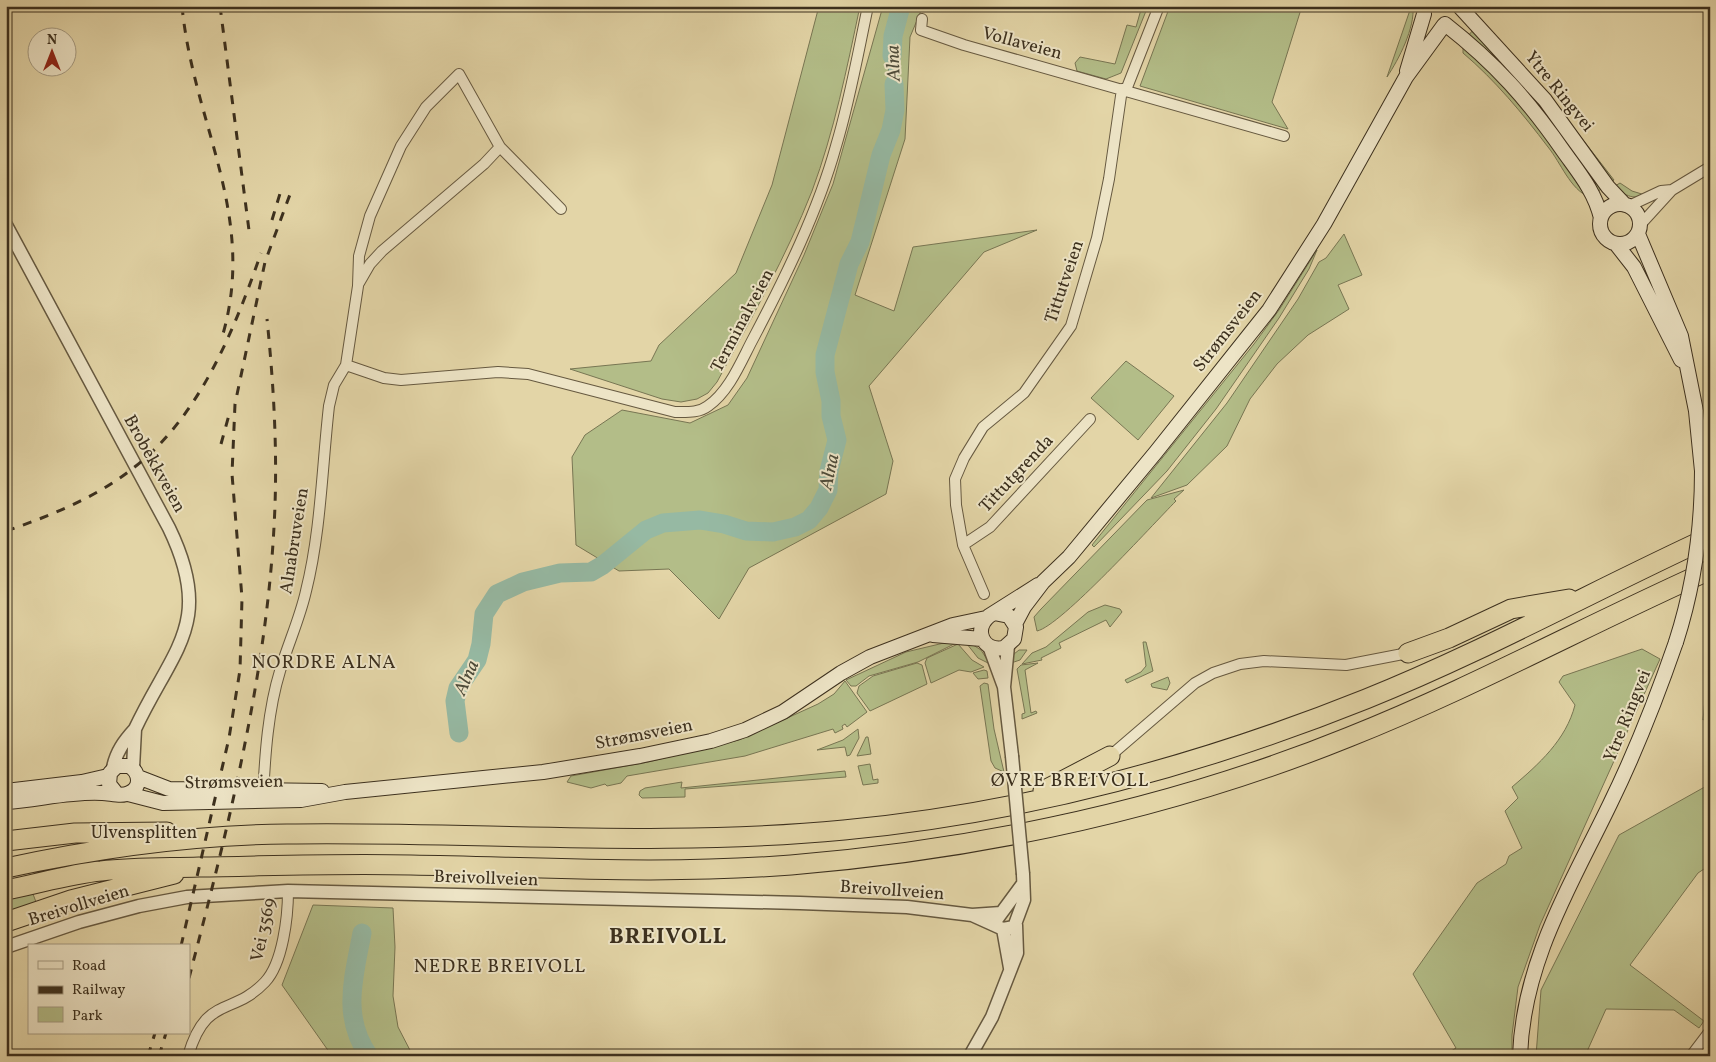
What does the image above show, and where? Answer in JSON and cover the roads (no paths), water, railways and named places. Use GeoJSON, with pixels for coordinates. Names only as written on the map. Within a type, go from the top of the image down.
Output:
{"type":"FeatureCollection","features":[{"type":"Feature","properties":{"kind":"highway"},"geometry":{"type":"LineString","coordinates":[[6,868],[79,854],[153,844],[282,834],[636,840],[743,837],[892,824],[1019,804],[1143,774],[1224,750],[1371,697],[1710,537]]}},
{"type":"Feature","properties":{"kind":"highway"},"geometry":{"type":"LineString","coordinates":[[6,890],[98,871],[145,867],[324,864],[598,869],[750,867],[860,858],[932,849],[1036,830],[1170,798],[1316,750],[1453,693],[1710,570]]}},
{"type":"Feature","properties":{"kind":"highway"},"geometry":{"type":"LineString","coordinates":[[1408,653],[1512,609],[1587,596]]}},
{"type":"Feature","properties":{"kind":"highway"},"geometry":{"type":"LineString","coordinates":[[1019,804],[1110,756]]}},
{"type":"Feature","properties":{"kind":"highway","name":"Ulvensplitten"},"geometry":{"type":"LineString","coordinates":[[6,841],[75,833],[282,834]]}},
{"type":"Feature","properties":{"kind":"highway","name":"Ulvensplitten"},"geometry":{"type":"LineString","coordinates":[[6,922],[71,900],[200,867]]}},
{"type":"Feature","properties":{"kind":"main road","name":"Strømsveien"},"geometry":{"type":"LineString","coordinates":[[1015,624],[1024,607],[1043,582],[1069,557],[1156,452],[1269,310],[1324,224],[1406,77],[1445,24],[1454,20],[1460,6]]}},
{"type":"Feature","properties":{"kind":"main road","name":"Ytre Ringvei"},"geometry":{"type":"LineString","coordinates":[[1460,6],[1545,100],[1608,187],[1627,205]]}},
{"type":"Feature","properties":{"kind":"main road","name":"Strømsveien"},"geometry":{"type":"LineString","coordinates":[[1406,77],[1423,10]]}},
{"type":"Feature","properties":{"kind":"main road","name":"Ytre Ringvei"},"geometry":{"type":"LineString","coordinates":[[1423,10],[1435,24],[1445,24],[1489,60],[1534,109],[1584,179],[1598,205],[1601,218]]}},
{"type":"Feature","properties":{"kind":"main road"},"geometry":{"type":"LineString","coordinates":[[1627,205],[1638,214],[1640,229],[1629,243],[1616,244],[1604,236],[1600,226],[1601,218],[1608,208],[1627,205]]}},
{"type":"Feature","properties":{"kind":"main road","name":"Ytre Ringvei"},"geometry":{"type":"LineString","coordinates":[[1520,1056],[1529,989],[1544,940],[1629,765],[1676,642],[1696,565],[1702,471],[1698,430],[1681,336],[1640,229]]}},
{"type":"Feature","properties":{"kind":"main road","name":"Ytre Ringvei"},"geometry":{"type":"LineString","coordinates":[[1616,244],[1634,267],[1688,375]]}},
{"type":"Feature","properties":{"kind":"main road","name":"Strømsveien"},"geometry":{"type":"LineString","coordinates":[[135,772],[169,789],[301,800],[342,793],[543,772],[640,756],[711,741],[764,722],[856,664],[895,646],[952,625],[990,616],[1043,582]]}},
{"type":"Feature","properties":{"kind":"main road"},"geometry":{"type":"LineString","coordinates":[[990,616],[1009,616],[1015,624],[1014,639],[1008,646],[1000,649],[986,643],[980,630],[990,616]]}},
{"type":"Feature","properties":{"kind":"main road","name":"Strømsveien"},"geometry":{"type":"LineString","coordinates":[[927,635],[986,643]]}},
{"type":"Feature","properties":{"kind":"main road"},"geometry":{"type":"LineString","coordinates":[[6,791],[82,782],[125,765],[135,772],[136,787],[123,794],[108,784],[111,772]]}},
{"type":"Feature","properties":{"kind":"main road","name":"Strømsveien"},"geometry":{"type":"LineString","coordinates":[[6,802],[86,793],[123,794],[163,803],[263,796]]}},
{"type":"Feature","properties":{"kind":"street","name":"Terminalveien"},"geometry":{"type":"LineString","coordinates":[[346,365],[384,378],[401,380],[498,372],[528,374],[676,412],[694,412],[709,406],[734,374],[789,269],[820,194],[838,139],[868,6]]}},
{"type":"Feature","properties":{"kind":"street"},"geometry":{"type":"LineString","coordinates":[[1124,89],[1159,6]]}},
{"type":"Feature","properties":{"kind":"street","name":"Vollaveien"},"geometry":{"type":"LineString","coordinates":[[922,20],[921,30],[964,45],[1284,136]]}},
{"type":"Feature","properties":{"kind":"street","name":"Alnabruveien"},"geometry":{"type":"LineString","coordinates":[[263,796],[274,697],[279,673],[306,592],[311,566],[329,402],[334,385],[346,365],[358,286],[359,256],[370,216],[400,146],[426,107],[459,74],[500,147],[560,209]]}},
{"type":"Feature","properties":{"kind":"street","name":"Tittutveien"},"geometry":{"type":"LineString","coordinates":[[984,594],[964,545],[956,505],[955,479],[964,458],[983,427],[1024,392],[1071,326],[1097,238],[1124,89]]}},
{"type":"Feature","properties":{"kind":"street","name":"Alnabruveien"},"geometry":{"type":"LineString","coordinates":[[358,286],[370,264],[382,251],[484,164],[500,147]]}},
{"type":"Feature","properties":{"kind":"street"},"geometry":{"type":"LineString","coordinates":[[1640,229],[1672,190],[1710,167]]}},
{"type":"Feature","properties":{"kind":"street"},"geometry":{"type":"LineString","coordinates":[[1627,205],[1661,191],[1672,190]]}},
{"type":"Feature","properties":{"kind":"street","name":"Brobekkveien"},"geometry":{"type":"LineString","coordinates":[[6,225],[169,528],[185,565],[189,595],[183,639],[135,729],[121,746],[111,772]]}},
{"type":"Feature","properties":{"kind":"street","name":"Tittutgrenda"},"geometry":{"type":"LineString","coordinates":[[964,545],[990,527],[1090,419]]}},
{"type":"Feature","properties":{"kind":"street"},"geometry":{"type":"LineString","coordinates":[[986,643],[1004,687]]}},
{"type":"Feature","properties":{"kind":"street"},"geometry":{"type":"LineString","coordinates":[[1001,928],[1011,929],[1016,922],[1024,900],[1012,756],[1004,687],[1008,646]]}},
{"type":"Feature","properties":{"kind":"street"},"geometry":{"type":"LineString","coordinates":[[1110,756],[1196,683],[1213,673],[1231,667],[1264,661],[1346,665],[1408,653]]}},
{"type":"Feature","properties":{"kind":"street","name":"Brobekkveien"},"geometry":{"type":"LineString","coordinates":[[135,729],[135,772]]}},
{"type":"Feature","properties":{"kind":"street"},"geometry":{"type":"LineString","coordinates":[[1010,968],[1001,928],[997,919],[1022,879]]}},
{"type":"Feature","properties":{"kind":"street","name":"Breivollveien"},"geometry":{"type":"LineString","coordinates":[[6,948],[79,922],[139,906],[187,897],[288,891],[852,905],[907,907],[972,915],[1002,912]]}},
{"type":"Feature","properties":{"kind":"street","name":"Vei 3569"},"geometry":{"type":"LineString","coordinates":[[188,1056],[196,1031],[210,1015],[256,990],[271,975],[286,920],[288,891]]}},
{"type":"Feature","properties":{"kind":"street"},"geometry":{"type":"LineString","coordinates":[[970,1056],[992,1017],[1017,953],[1014,913],[1002,912]]}},
{"type":"Feature","properties":{"kind":"street","name":"Breivollveien"},"geometry":{"type":"LineString","coordinates":[[972,915],[1001,928]]}},
{"type":"Feature","properties":{"kind":"street"},"geometry":{"type":"LineString","coordinates":[[1691,1056],[1710,1031]]}},
{"type":"Feature","properties":{"kind":"water","name":"Alna"},"geometry":{"type":"Polygon","coordinates":[[[889,30],[899,32],[896,64],[900,110],[891,109],[888,64],[889,30]]]}},
{"type":"Feature","properties":{"kind":"waterway","name":"Alna"},"geometry":{"type":"LineString","coordinates":[[892,56],[893,36],[901,6]]}},
{"type":"Feature","properties":{"kind":"waterway","name":"Alna"},"geometry":{"type":"LineString","coordinates":[[459,733],[455,701],[458,688],[477,660],[481,644],[484,614],[497,594],[523,582],[560,573],[591,572],[603,565],[646,530],[663,523],[700,520],[724,524],[746,531],[773,532],[795,527],[809,520],[819,508],[828,490],[829,471],[837,440],[831,416],[831,401],[825,372],[825,355],[849,264],[860,242],[881,155],[891,130],[895,110],[894,84]]}},
{"type":"Feature","properties":{"kind":"waterway","name":"Alna"},"geometry":{"type":"LineString","coordinates":[[362,933],[353,981],[352,1011],[360,1041],[369,1056]]}},
{"type":"Feature","properties":{"kind":"railway"},"geometry":{"type":"LineString","coordinates":[[182,6],[188,49],[228,208],[232,249],[231,290],[223,334]]}},
{"type":"Feature","properties":{"kind":"railway"},"geometry":{"type":"LineString","coordinates":[[220,6],[250,238]]}},
{"type":"Feature","properties":{"kind":"railway"},"geometry":{"type":"LineString","coordinates":[[272,220],[282,187]]}},
{"type":"Feature","properties":{"kind":"railway"},"geometry":{"type":"LineString","coordinates":[[181,944],[229,738],[240,670],[242,598],[232,474],[235,404],[265,262],[292,189]]}},
{"type":"Feature","properties":{"kind":"railway"},"geometry":{"type":"LineString","coordinates":[[6,531],[39,519],[103,489],[132,469],[156,448],[177,425],[211,371],[239,312],[261,253]]}},
{"type":"Feature","properties":{"kind":"railway"},"geometry":{"type":"LineString","coordinates":[[190,974],[243,754],[254,698],[270,584],[275,501],[275,449],[272,371],[267,319]]}},
{"type":"Feature","properties":{"kind":"railway"},"geometry":{"type":"LineString","coordinates":[[221,444],[229,415]]}},
{"type":"Feature","properties":{"kind":"railway"},"geometry":{"type":"LineString","coordinates":[[148,1056],[155,1034]]}},
{"type":"Feature","properties":{"kind":"railway"},"geometry":{"type":"LineString","coordinates":[[159,1056],[166,1034]]}},
{"type":"Feature","properties":{"kind":"district","name":"NORDRE ALNA"},"geometry":{"type":"Point","coordinates":[324,663]}},
{"type":"Feature","properties":{"kind":"district","name":"ØVRE BREIVOLL"},"geometry":{"type":"Point","coordinates":[1070,781]}},
{"type":"Feature","properties":{"kind":"district","name":"BREIVOLL"},"geometry":{"type":"Point","coordinates":[668,937]}},
{"type":"Feature","properties":{"kind":"district","name":"NEDRE BREIVOLL"},"geometry":{"type":"Point","coordinates":[500,967]}}]}
